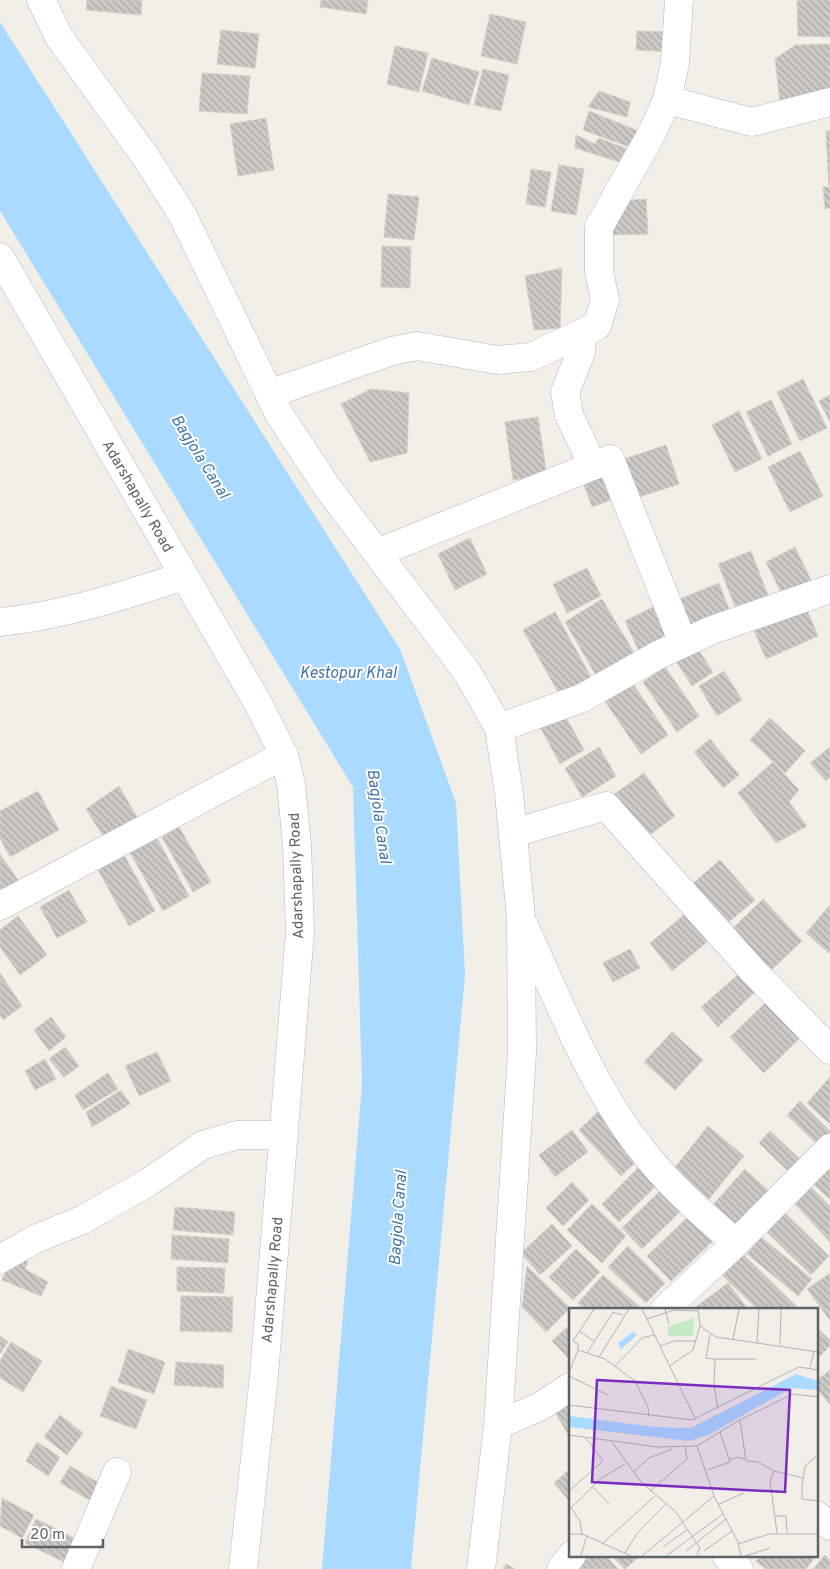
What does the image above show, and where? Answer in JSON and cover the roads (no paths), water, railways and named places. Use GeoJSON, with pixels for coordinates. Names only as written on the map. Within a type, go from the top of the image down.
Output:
{"type":"FeatureCollection","features":[{"type":"Feature","properties":{"kind":"street"},"geometry":{"type":"LineString","coordinates":[[41,0],[58,37],[144,156],[182,214],[278,414],[327,487],[467,672],[499,728],[513,833],[521,918],[522,1053],[498,1425],[481,1569]]}},
{"type":"Feature","properties":{"kind":"street"},"geometry":{"type":"LineString","coordinates":[[269,394],[392,351],[418,346],[497,360],[531,357],[597,326],[604,300],[599,271],[599,228],[652,133],[667,100],[675,63],[679,0]]}},
{"type":"Feature","properties":{"kind":"street"},"geometry":{"type":"LineString","coordinates":[[667,100],[752,122],[830,102]]}},
{"type":"Feature","properties":{"kind":"street","name":"Adarshapally Road"},"geometry":{"type":"LineString","coordinates":[[0,257],[259,705],[284,755],[291,784],[297,845],[300,932],[264,1375],[243,1569]]}},
{"type":"Feature","properties":{"kind":"street"},"geometry":{"type":"LineString","coordinates":[[582,334],[581,352],[565,392],[569,415],[593,466]]}},
{"type":"Feature","properties":{"kind":"street"},"geometry":{"type":"LineString","coordinates":[[377,553],[610,459],[683,643]]}},
{"type":"Feature","properties":{"kind":"street"},"geometry":{"type":"LineString","coordinates":[[0,622],[67,611],[116,598],[184,576]]}},
{"type":"Feature","properties":{"kind":"street"},"geometry":{"type":"LineString","coordinates":[[499,728],[582,698],[658,654],[712,630],[830,589]]}},
{"type":"Feature","properties":{"kind":"street"},"geometry":{"type":"LineString","coordinates":[[0,906],[284,755]]}},
{"type":"Feature","properties":{"kind":"street"},"geometry":{"type":"LineString","coordinates":[[513,833],[606,806],[753,972],[830,1050]]}},
{"type":"Feature","properties":{"kind":"street"},"geometry":{"type":"LineString","coordinates":[[521,918],[584,1055],[616,1114],[650,1160],[675,1187],[736,1243]]}},
{"type":"Feature","properties":{"kind":"street"},"geometry":{"type":"LineString","coordinates":[[0,1260],[35,1239],[82,1220],[147,1183],[203,1145],[237,1134],[284,1135]]}},
{"type":"Feature","properties":{"kind":"street"},"geometry":{"type":"LineString","coordinates":[[668,1308],[736,1243],[830,1148]]}},
{"type":"Feature","properties":{"kind":"street"},"geometry":{"type":"LineString","coordinates":[[498,1425],[541,1406],[569,1388]]}},
{"type":"Feature","properties":{"kind":"street"},"geometry":{"type":"LineString","coordinates":[[76,1569],[117,1472]]}},
{"type":"Feature","properties":{"kind":"street"},"geometry":{"type":"LineString","coordinates":[[818,1517],[830,1526]]}},
{"type":"Feature","properties":{"kind":"street"},"geometry":{"type":"LineString","coordinates":[[561,1569],[571,1556]]}},
{"type":"Feature","properties":{"kind":"street"},"geometry":{"type":"LineString","coordinates":[[727,1556],[739,1569]]}},
{"type":"Feature","properties":{"kind":"water","name":"Kestopur Khal"},"geometry":{"type":"Polygon","coordinates":[[[0,22],[400,649],[456,803],[465,975],[411,1569],[322,1569],[362,1084],[353,787],[0,211],[0,22]]]}},
{"type":"Feature","properties":{"kind":"water label","name":"Bagjola Canal"},"geometry":{"type":"Point","coordinates":[201,456]}},
{"type":"Feature","properties":{"kind":"water label","name":"Bagjola Canal"},"geometry":{"type":"Point","coordinates":[380,816]}},
{"type":"Feature","properties":{"kind":"water label","name":"Bagjola Canal"},"geometry":{"type":"Point","coordinates":[397,1218]}}]}
